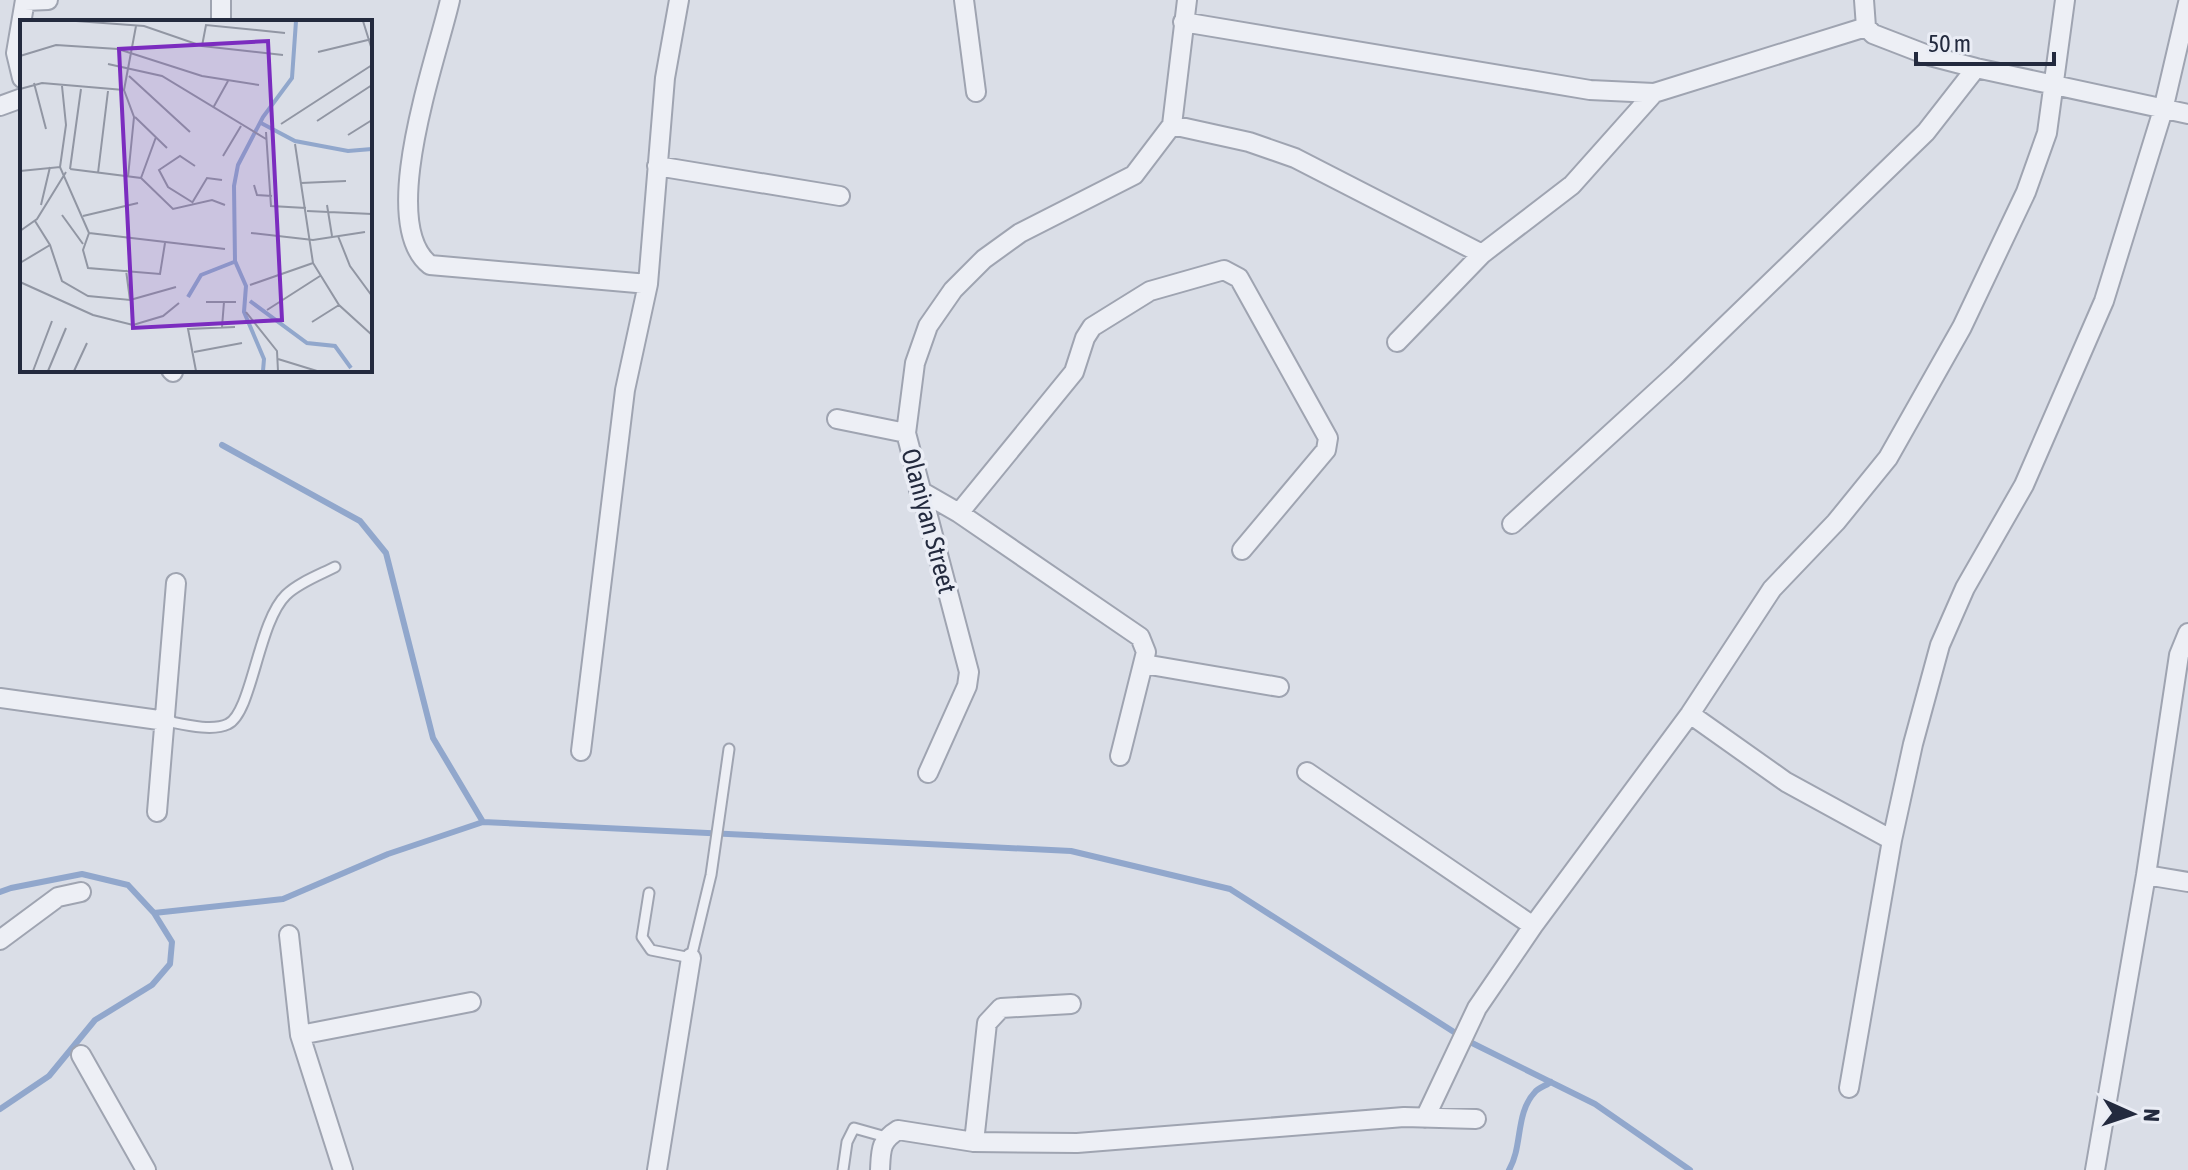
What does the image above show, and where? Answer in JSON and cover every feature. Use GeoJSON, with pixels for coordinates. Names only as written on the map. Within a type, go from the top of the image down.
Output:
{"type":"FeatureCollection","features":[{"type":"Feature","properties":{"kind":"street"},"geometry":{"type":"LineString","coordinates":[[22,20],[25,0],[48,0]]}},
{"type":"Feature","properties":{"kind":"street"},"geometry":{"type":"LineString","coordinates":[[450,0],[418,115],[409,166],[410,234],[418,255],[430,265],[648,284]]}},
{"type":"Feature","properties":{"kind":"street"},"geometry":{"type":"LineString","coordinates":[[581,751],[625,390],[648,284],[665,78],[679,0]]}},
{"type":"Feature","properties":{"kind":"street"},"geometry":{"type":"LineString","coordinates":[[964,0],[976,92]]}},
{"type":"Feature","properties":{"kind":"street"},"geometry":{"type":"LineString","coordinates":[[1187,0],[1172,125],[1249,142],[1295,158],[1482,254]]}},
{"type":"Feature","properties":{"kind":"street"},"geometry":{"type":"LineString","coordinates":[[1864,0],[1866,27],[1873,34],[1930,56],[2188,114]]}},
{"type":"Feature","properties":{"kind":"street"},"geometry":{"type":"LineString","coordinates":[[1425,1118],[1477,1008],[1533,926],[1690,714],[1772,589],[1836,522],[1888,458],[1962,327],[2026,192],[2047,133],[2065,0]]}},
{"type":"Feature","properties":{"kind":"street"},"geometry":{"type":"LineString","coordinates":[[1849,1088],[1892,840],[1913,744],[1940,645],[1965,588],[2024,485],[2104,301],[2163,110],[2188,3]]}},
{"type":"Feature","properties":{"kind":"street"},"geometry":{"type":"LineString","coordinates":[[1183,22],[1590,90],[1654,93],[1866,27]]}},
{"type":"Feature","properties":{"kind":"street"},"geometry":{"type":"LineString","coordinates":[[20,29],[16,53],[20,70]]}},
{"type":"Feature","properties":{"kind":"street"},"geometry":{"type":"LineString","coordinates":[[1512,524],[1677,373],[1926,132],[1976,68]]}},
{"type":"Feature","properties":{"kind":"street"},"geometry":{"type":"LineString","coordinates":[[1397,342],[1482,254],[1572,185],[1654,93]]}},
{"type":"Feature","properties":{"kind":"street"},"geometry":{"type":"LineString","coordinates":[[0,106],[20,99]]}},
{"type":"Feature","properties":{"kind":"street","name":"Olaniyan Street"},"geometry":{"type":"LineString","coordinates":[[928,773],[967,686],[969,672],[906,433],[915,363],[928,326],[953,290],[984,259],[1020,233],[1134,175],[1172,125]]}},
{"type":"Feature","properties":{"kind":"street"},"geometry":{"type":"LineString","coordinates":[[657,166],[840,196]]}},
{"type":"Feature","properties":{"kind":"street"},"geometry":{"type":"LineString","coordinates":[[959,513],[1074,372],[1085,338],[1092,327],[1150,291],[1224,270],[1239,278],[1328,438],[1326,450],[1242,550]]}},
{"type":"Feature","properties":{"kind":"street"},"geometry":{"type":"LineString","coordinates":[[837,419],[906,433]]}},
{"type":"Feature","properties":{"kind":"street"},"geometry":{"type":"LineString","coordinates":[[919,490],[959,513],[1140,637],[1146,652],[1144,664],[1120,756]]}},
{"type":"Feature","properties":{"kind":"street"},"geometry":{"type":"LineString","coordinates":[[157,812],[176,583]]}},
{"type":"Feature","properties":{"kind":"street"},"geometry":{"type":"LineString","coordinates":[[2095,1170],[2188,633]]}},
{"type":"Feature","properties":{"kind":"street"},"geometry":{"type":"LineString","coordinates":[[1144,664],[1279,687]]}},
{"type":"Feature","properties":{"kind":"street"},"geometry":{"type":"LineString","coordinates":[[0,698],[166,721]]}},
{"type":"Feature","properties":{"kind":"street"},"geometry":{"type":"LineString","coordinates":[[1690,714],[1786,782],[1892,840]]}},
{"type":"Feature","properties":{"kind":"street"},"geometry":{"type":"LineString","coordinates":[[1307,772],[1533,926]]}},
{"type":"Feature","properties":{"kind":"street"},"geometry":{"type":"LineString","coordinates":[[2146,875],[2188,882]]}},
{"type":"Feature","properties":{"kind":"street"},"geometry":{"type":"LineString","coordinates":[[0,940],[58,897],[81,892]]}},
{"type":"Feature","properties":{"kind":"street"},"geometry":{"type":"LineString","coordinates":[[289,935],[300,1035],[343,1170]]}},
{"type":"Feature","properties":{"kind":"street"},"geometry":{"type":"LineString","coordinates":[[657,1170],[691,958]]}},
{"type":"Feature","properties":{"kind":"street"},"geometry":{"type":"LineString","coordinates":[[300,1035],[471,1002]]}},
{"type":"Feature","properties":{"kind":"street"},"geometry":{"type":"LineString","coordinates":[[974,1142],[987,1023],[1001,1008],[1071,1004]]}},
{"type":"Feature","properties":{"kind":"street"},"geometry":{"type":"LineString","coordinates":[[81,1055],[146,1170]]}},
{"type":"Feature","properties":{"kind":"street"},"geometry":{"type":"LineString","coordinates":[[880,1170],[881,1151],[886,1137],[898,1130],[974,1142],[1077,1143],[1292,1124],[1476,1119]]}},
{"type":"Feature","properties":{"kind":"lane"},"geometry":{"type":"LineString","coordinates":[[166,721],[213,727],[225,726],[233,721],[240,710],[275,608],[287,593],[335,567]]}},
{"type":"Feature","properties":{"kind":"lane"},"geometry":{"type":"LineString","coordinates":[[649,893],[642,937],[651,950],[691,958],[711,875],[729,749]]}},
{"type":"Feature","properties":{"kind":"lane"},"geometry":{"type":"LineString","coordinates":[[843,1170],[847,1142],[854,1128],[886,1137]]}},
{"type":"Feature","properties":{"kind":"waterway"},"geometry":{"type":"LineString","coordinates":[[222,445],[360,521],[386,553],[433,738],[483,822]]}},
{"type":"Feature","properties":{"kind":"waterway"},"geometry":{"type":"LineString","coordinates":[[0,892],[82,874],[128,885],[154,913],[283,899],[388,854],[483,822],[1071,851],[1230,889],[1468,1041],[1595,1104],[1690,1170]]}},
{"type":"Feature","properties":{"kind":"waterway"},"geometry":{"type":"LineString","coordinates":[[0,1109],[49,1076],[95,1020],[152,985],[170,964],[172,942],[154,913]]}},
{"type":"Feature","properties":{"kind":"waterway"},"geometry":{"type":"LineString","coordinates":[[1509,1170],[1524,1110],[1536,1091],[1551,1082]]}}]}
